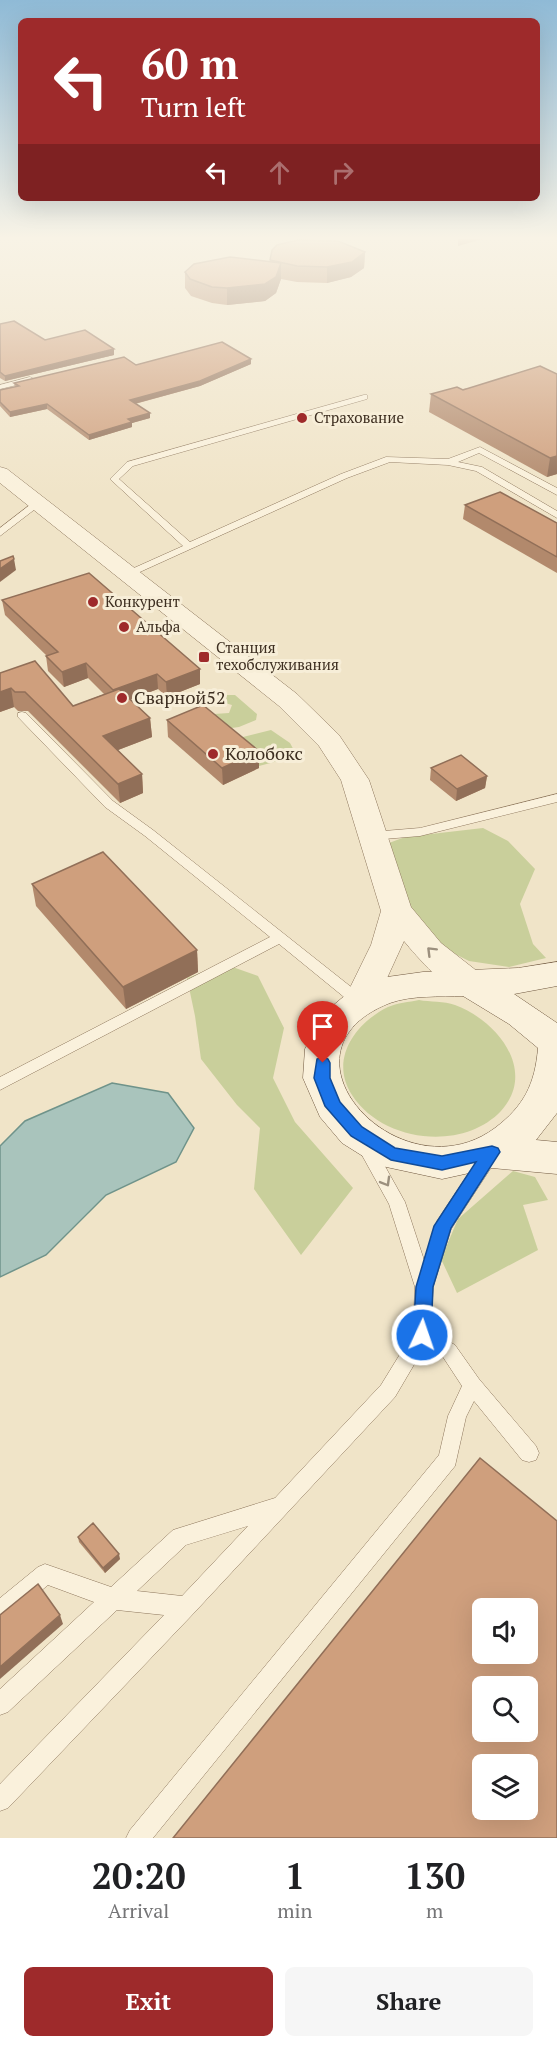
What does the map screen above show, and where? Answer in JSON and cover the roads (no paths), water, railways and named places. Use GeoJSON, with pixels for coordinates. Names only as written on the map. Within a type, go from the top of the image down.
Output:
{"type":"FeatureCollection","features":[{"type":"Feature","properties":{"kind":"main road"},"geometry":{"type":"LineString","coordinates":[[557,974],[518,981],[423,985],[387,990],[360,1002],[338,1022],[323,1049],[322,1078],[333,1106],[356,1132],[391,1154],[442,1163],[492,1152],[557,1158]]}},
{"type":"Feature","properties":{"kind":"main road"},"geometry":{"type":"LineString","coordinates":[[471,984],[522,1015],[557,1041],[555,1067],[544,1102],[521,1130],[492,1152]]}},
{"type":"Feature","properties":{"kind":"street"},"geometry":{"type":"LineString","coordinates":[[0,473],[288,700],[329,741],[355,780],[397,911],[430,951],[471,984]]}},
{"type":"Feature","properties":{"kind":"street"},"geometry":{"type":"LineString","coordinates":[[360,1002],[387,945],[397,911]]}},
{"type":"Feature","properties":{"kind":"lane"},"geometry":{"type":"LineString","coordinates":[[0,387],[34,379]]}},
{"type":"Feature","properties":{"kind":"lane"},"geometry":{"type":"LineString","coordinates":[[189,546],[114,479],[130,464],[364,397]]}},
{"type":"Feature","properties":{"kind":"lane"},"geometry":{"type":"LineString","coordinates":[[448,462],[480,450],[557,492]]}},
{"type":"Feature","properties":{"kind":"lane"},"geometry":{"type":"LineString","coordinates":[[128,574],[344,476],[389,459],[448,462],[479,469],[557,515]]}},
{"type":"Feature","properties":{"kind":"lane"},"geometry":{"type":"LineString","coordinates":[[0,533],[38,503]]}},
{"type":"Feature","properties":{"kind":"lane"},"geometry":{"type":"LineString","coordinates":[[22,715],[109,804],[149,833],[360,1002]]}},
{"type":"Feature","properties":{"kind":"lane"},"geometry":{"type":"LineString","coordinates":[[372,836],[420,832],[557,798]]}},
{"type":"Feature","properties":{"kind":"lane"},"geometry":{"type":"LineString","coordinates":[[0,1084],[279,938]]}},
{"type":"Feature","properties":{"kind":"lane"},"geometry":{"type":"LineString","coordinates":[[356,1132],[397,1202],[424,1287]]}},
{"type":"Feature","properties":{"kind":"lane"},"geometry":{"type":"LineString","coordinates":[[0,1800],[186,1607],[388,1391],[422,1335],[424,1287],[443,1226],[492,1152]]}},
{"type":"Feature","properties":{"kind":"lane"},"geometry":{"type":"LineString","coordinates":[[422,1335],[449,1351],[472,1385],[529,1453]]}},
{"type":"Feature","properties":{"kind":"lane"},"geometry":{"type":"LineString","coordinates":[[138,1838],[448,1459],[457,1416],[472,1385]]}},
{"type":"Feature","properties":{"kind":"lane"},"geometry":{"type":"LineString","coordinates":[[0,1704],[180,1537],[282,1505]]}},
{"type":"Feature","properties":{"kind":"lane"},"geometry":{"type":"LineString","coordinates":[[0,1612],[45,1574],[114,1599],[186,1607]]}},
{"type":"Feature","properties":{"kind":"water"},"geometry":{"type":"Polygon","coordinates":[[[112,1083],[168,1093],[194,1128],[176,1162],[106,1195],[46,1255],[0,1277],[0,1146],[25,1121],[112,1083]]]}},
{"type":"Feature","properties":{"kind":"place","name":"Страхование"},"geometry":{"type":"Point","coordinates":[302,418]}},
{"type":"Feature","properties":{"kind":"place","name":"Конкурент"},"geometry":{"type":"Point","coordinates":[93,602]}},
{"type":"Feature","properties":{"kind":"place","name":"Альфа"},"geometry":{"type":"Point","coordinates":[124,627]}},
{"type":"Feature","properties":{"kind":"place","name":"Станция техобслуживания"},"geometry":{"type":"Point","coordinates":[204,657]}},
{"type":"Feature","properties":{"kind":"place","name":"Сварной52"},"geometry":{"type":"Point","coordinates":[122,698]}},
{"type":"Feature","properties":{"kind":"place","name":"Колобокс"},"geometry":{"type":"Point","coordinates":[213,754]}}]}
